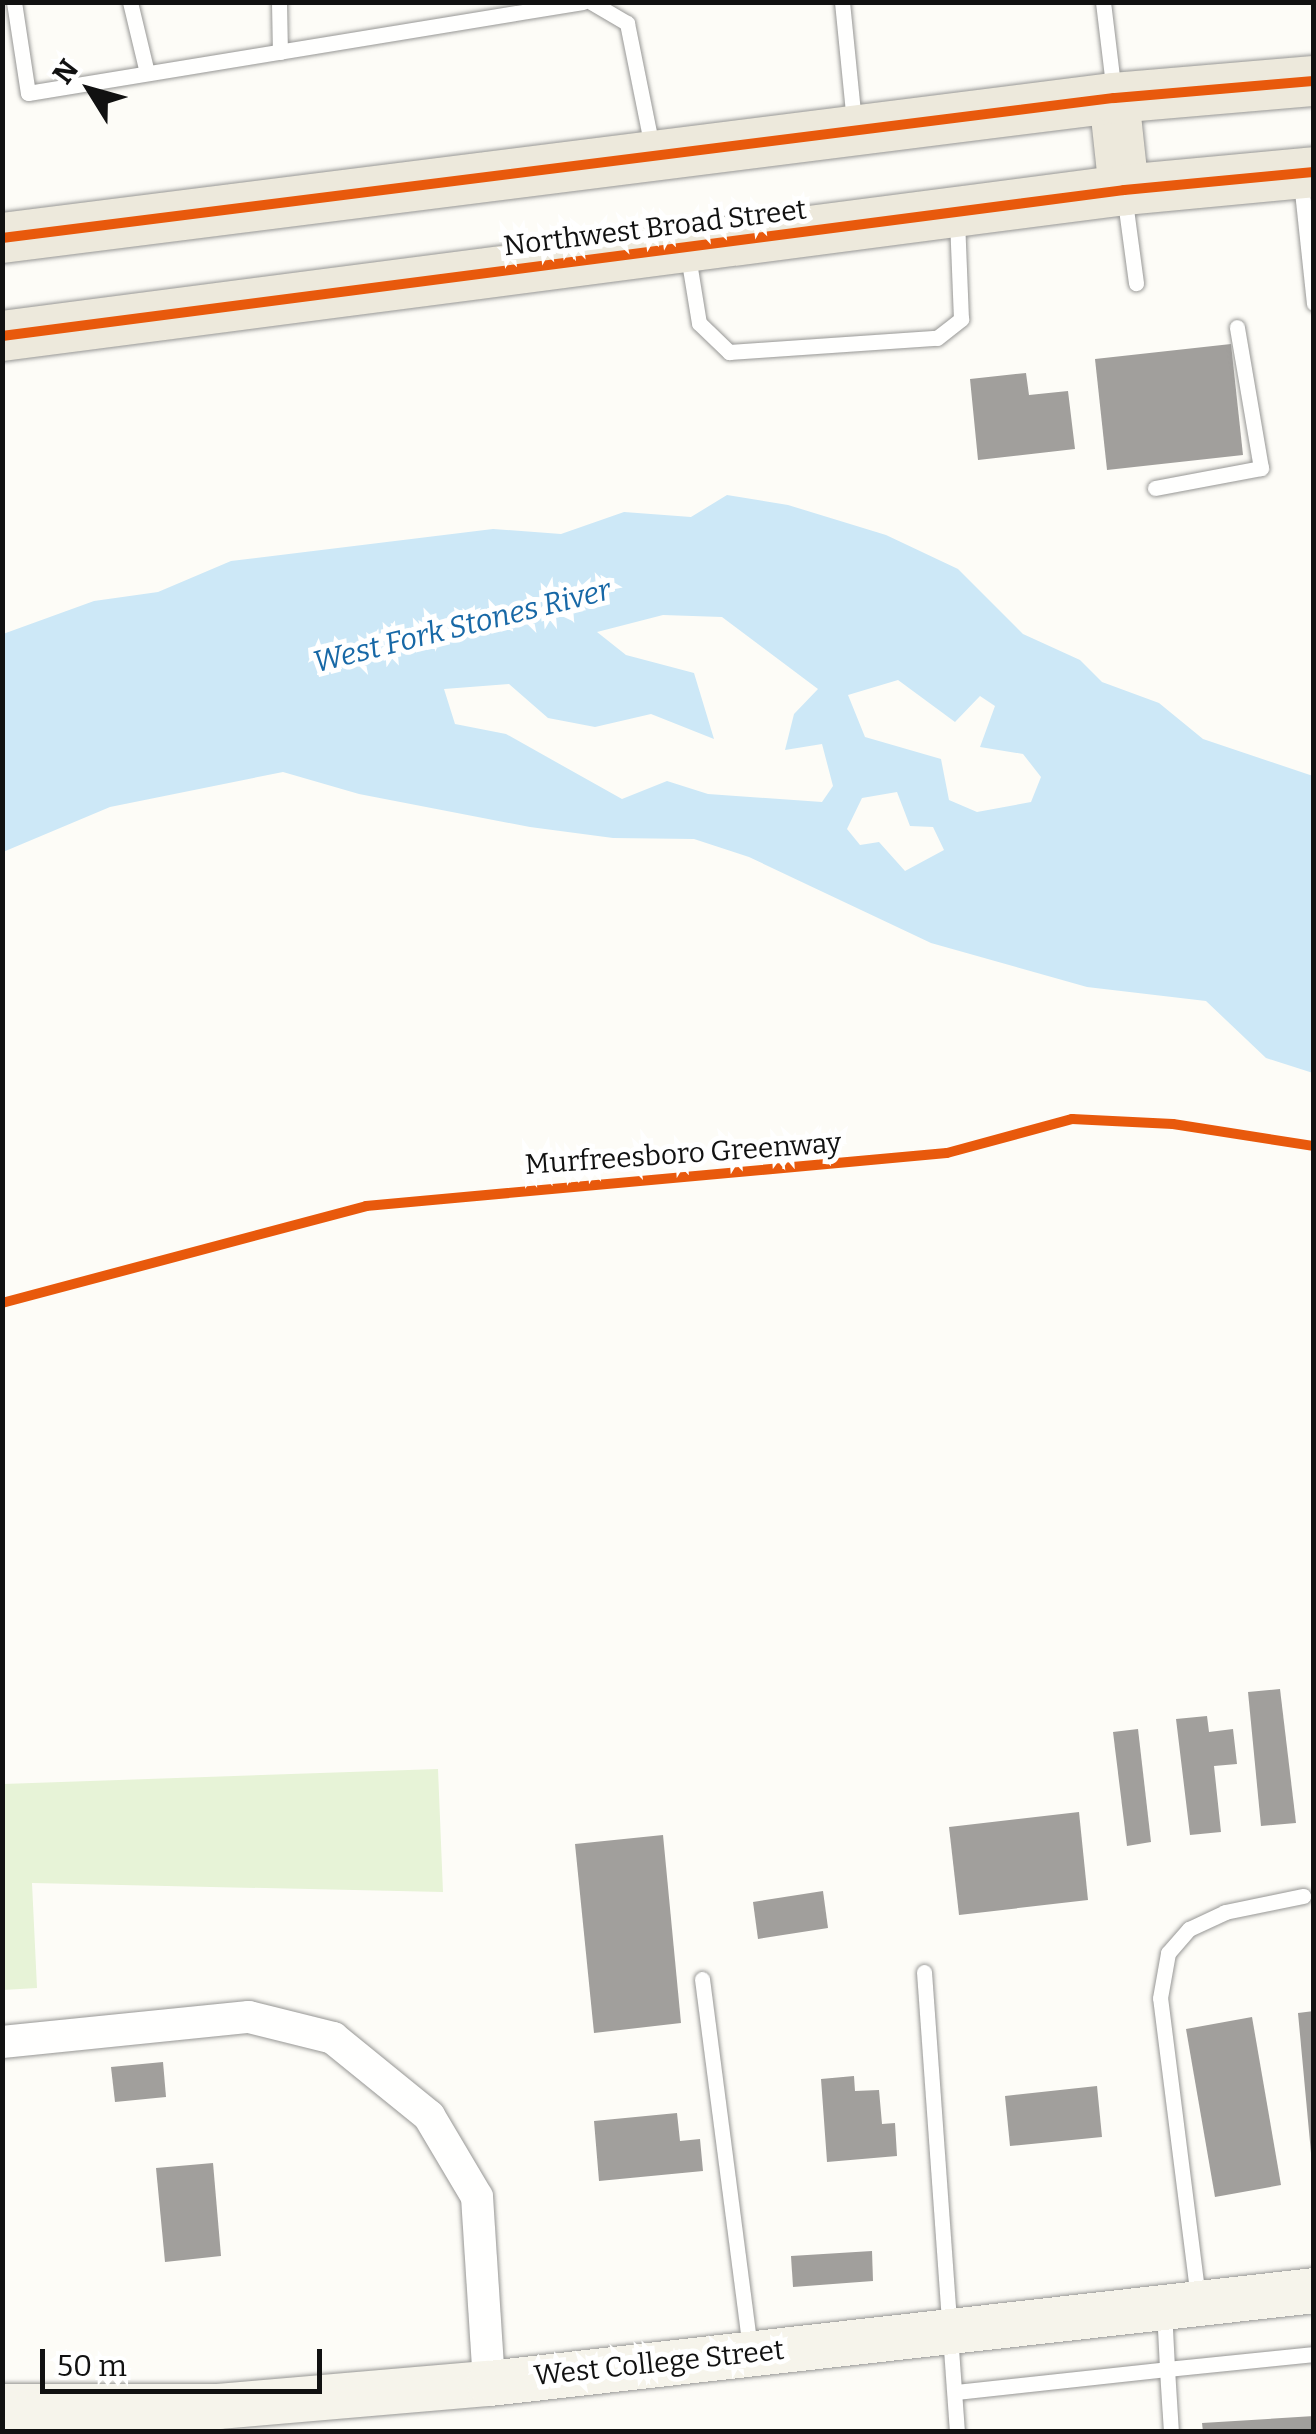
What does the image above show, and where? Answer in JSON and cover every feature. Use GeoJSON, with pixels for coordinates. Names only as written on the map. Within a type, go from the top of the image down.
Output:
{"type":"FeatureCollection","features":[{"type":"Feature","properties":{"kind":"main road"},"geometry":{"type":"LineString","coordinates":[[2,238],[1114,98],[1314,81]]}},
{"type":"Feature","properties":{"kind":"main road"},"geometry":{"type":"LineString","coordinates":[[1114,98],[1124,190]]}},
{"type":"Feature","properties":{"kind":"main road","name":"Northwest Broad Street"},"geometry":{"type":"LineString","coordinates":[[2,336],[1124,190],[1307,173]]}},
{"type":"Feature","properties":{"kind":"street"},"geometry":{"type":"LineString","coordinates":[[2,2042],[249,2017],[333,2038],[430,2116],[478,2197],[488,2382]]}},
{"type":"Feature","properties":{"kind":"street","name":"West College Street"},"geometry":{"type":"LineString","coordinates":[[2,2406],[218,2406],[488,2382],[1314,2290]]}},
{"type":"Feature","properties":{"kind":"lane"},"geometry":{"type":"LineString","coordinates":[[14,2],[28,93],[583,2]]}},
{"type":"Feature","properties":{"kind":"lane"},"geometry":{"type":"LineString","coordinates":[[130,2],[147,74]]}},
{"type":"Feature","properties":{"kind":"lane"},"geometry":{"type":"LineString","coordinates":[[279,2],[280,52]]}},
{"type":"Feature","properties":{"kind":"lane"},"geometry":{"type":"LineString","coordinates":[[591,2],[627,23],[654,156]]}},
{"type":"Feature","properties":{"kind":"lane"},"geometry":{"type":"LineString","coordinates":[[842,2],[855,130]]}},
{"type":"Feature","properties":{"kind":"lane"},"geometry":{"type":"LineString","coordinates":[[1102,2],[1114,98]]}},
{"type":"Feature","properties":{"kind":"lane"},"geometry":{"type":"LineString","coordinates":[[1307,173],[1313,301]]}},
{"type":"Feature","properties":{"kind":"lane"},"geometry":{"type":"LineString","coordinates":[[1124,190],[1136,283]]}},
{"type":"Feature","properties":{"kind":"lane"},"geometry":{"type":"LineString","coordinates":[[686,247],[699,323],[729,352],[937,338],[962,319],[956,212]]}},
{"type":"Feature","properties":{"kind":"lane"},"geometry":{"type":"LineString","coordinates":[[1155,488],[1261,468],[1238,327]]}},
{"type":"Feature","properties":{"kind":"lane"},"geometry":{"type":"LineString","coordinates":[[1171,2432],[1167,2369],[1181,2303],[1160,1998],[1168,1953],[1189,1929],[1225,1912],[1303,1896]]}},
{"type":"Feature","properties":{"kind":"lane"},"geometry":{"type":"LineString","coordinates":[[924,1972],[954,2329],[957,2432]]}},
{"type":"Feature","properties":{"kind":"lane"},"geometry":{"type":"LineString","coordinates":[[702,1979],[750,2353]]}},
{"type":"Feature","properties":{"kind":"lane"},"geometry":{"type":"LineString","coordinates":[[956,2392],[1314,2354]]}},
{"type":"Feature","properties":{"kind":"green space"},"geometry":{"type":"Polygon","coordinates":[[[438,1769],[443,1892],[32,1883],[37,1988],[3,1990],[3,1784],[438,1769]]]}},
{"type":"Feature","properties":{"kind":"water","name":"West Fork Stones River"},"geometry":{"type":"Polygon","coordinates":[[[727,495],[788,505],[886,535],[958,569],[1023,634],[1080,660],[1102,682],[1159,703],[1203,739],[1313,776],[1313,1073],[1266,1058],[1206,1001],[1087,987],[931,943],[749,857],[694,839],[613,838],[530,827],[359,794],[283,772],[110,807],[3,852],[3,634],[94,601],[158,592],[231,561],[493,529],[561,534],[624,512],[691,517],[727,495]],[[663,615],[597,632],[626,655],[694,673],[714,739],[651,714],[595,727],[548,718],[509,684],[444,689],[455,724],[506,734],[622,799],[667,781],[708,794],[822,802],[833,786],[822,744],[785,750],[794,714],[818,689],[722,617],[663,615]],[[898,680],[848,695],[865,737],[941,759],[949,800],[977,812],[1031,802],[1041,777],[1023,754],[980,747],[995,706],[980,696],[955,722],[898,680]],[[897,792],[862,798],[847,829],[860,845],[879,842],[905,871],[944,850],[933,827],[910,826],[897,792]]]}},
{"type":"Feature","properties":{"kind":"building"},"geometry":{"type":"Polygon","coordinates":[[[1231,344],[1243,455],[1107,470],[1095,359],[1231,344]]]}},
{"type":"Feature","properties":{"kind":"building"},"geometry":{"type":"Polygon","coordinates":[[[1026,373],[1029,395],[1068,391],[1075,449],[978,460],[970,379],[1026,373]]]}},
{"type":"Feature","properties":{"kind":"building"},"geometry":{"type":"Polygon","coordinates":[[[1280,1689],[1296,1823],[1261,1826],[1248,1692],[1280,1689]]]}},
{"type":"Feature","properties":{"kind":"building"},"geometry":{"type":"Polygon","coordinates":[[[1207,1716],[1209,1732],[1233,1729],[1237,1764],[1214,1766],[1221,1832],[1190,1835],[1176,1719],[1207,1716]]]}},
{"type":"Feature","properties":{"kind":"building"},"geometry":{"type":"Polygon","coordinates":[[[1138,1729],[1151,1842],[1127,1846],[1113,1732],[1138,1729]]]}},
{"type":"Feature","properties":{"kind":"building"},"geometry":{"type":"Polygon","coordinates":[[[1079,1812],[1088,1900],[959,1915],[949,1827],[1079,1812]]]}},
{"type":"Feature","properties":{"kind":"building"},"geometry":{"type":"Polygon","coordinates":[[[663,1835],[681,2023],[594,2033],[575,1844],[663,1835]]]}},
{"type":"Feature","properties":{"kind":"building"},"geometry":{"type":"Polygon","coordinates":[[[823,1891],[828,1928],[758,1939],[753,1902],[823,1891]]]}},
{"type":"Feature","properties":{"kind":"building"},"geometry":{"type":"Polygon","coordinates":[[[1314,2011],[1314,2153],[1311,2153],[1298,2013],[1314,2011]]]}},
{"type":"Feature","properties":{"kind":"building"},"geometry":{"type":"Polygon","coordinates":[[[1252,2017],[1281,2185],[1215,2197],[1186,2029],[1252,2017]]]}},
{"type":"Feature","properties":{"kind":"building"},"geometry":{"type":"Polygon","coordinates":[[[163,2062],[166,2097],[115,2102],[111,2067],[163,2062]]]}},
{"type":"Feature","properties":{"kind":"building"},"geometry":{"type":"Polygon","coordinates":[[[854,2076],[855,2091],[879,2090],[882,2124],[895,2123],[897,2156],[827,2162],[821,2079],[854,2076]]]}},
{"type":"Feature","properties":{"kind":"building"},"geometry":{"type":"Polygon","coordinates":[[[1097,2086],[1102,2137],[1010,2146],[1005,2096],[1097,2086]]]}},
{"type":"Feature","properties":{"kind":"building"},"geometry":{"type":"Polygon","coordinates":[[[677,2113],[680,2141],[700,2139],[703,2171],[599,2181],[594,2121],[677,2113]]]}},
{"type":"Feature","properties":{"kind":"building"},"geometry":{"type":"Polygon","coordinates":[[[213,2163],[221,2256],[165,2262],[156,2168],[213,2163]]]}},
{"type":"Feature","properties":{"kind":"building"},"geometry":{"type":"Polygon","coordinates":[[[872,2251],[873,2281],[793,2287],[791,2256],[872,2251]]]}},
{"type":"Feature","properties":{"kind":"building"},"geometry":{"type":"Polygon","coordinates":[[[1314,2416],[1314,2432],[1203,2432],[1202,2423],[1314,2416]]]}},
{"type":"Feature","properties":{"kind":"cycle path"},"geometry":{"type":"LineString","coordinates":[[2,238],[1114,98],[1314,81]]}},
{"type":"Feature","properties":{"kind":"cycle path"},"geometry":{"type":"LineString","coordinates":[[2,336],[1124,190],[1314,172]]}},
{"type":"Feature","properties":{"kind":"cycle path","name":"Murfreesboro Greenway"},"geometry":{"type":"LineString","coordinates":[[2,1303],[366,1206],[947,1153],[1072,1119],[1173,1124],[1314,1146]]}}]}
